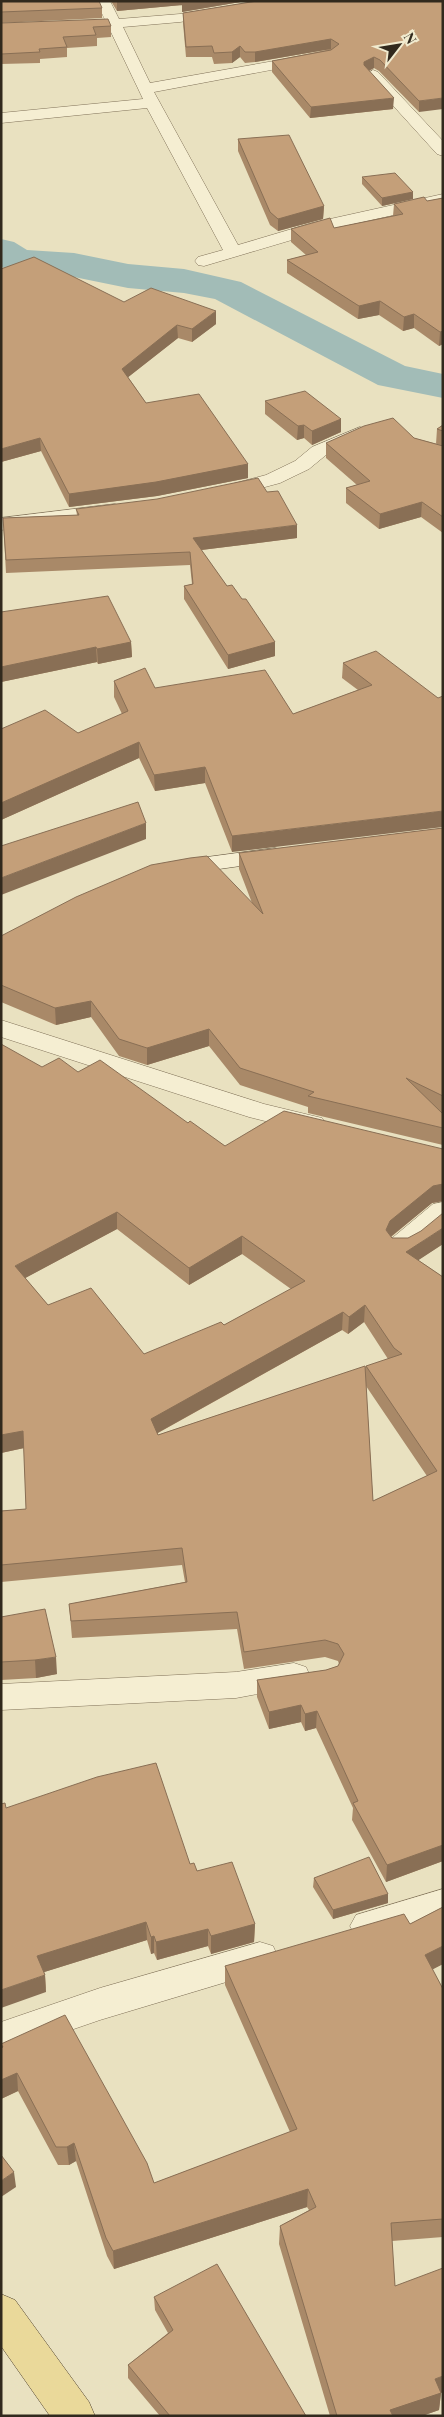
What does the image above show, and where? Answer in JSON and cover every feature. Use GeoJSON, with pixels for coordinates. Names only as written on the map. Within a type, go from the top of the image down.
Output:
{"type":"FeatureCollection","features":[{"type":"Feature","properties":{"kind":"main road"},"geometry":{"type":"LineString","coordinates":[[1,2313],[75,2416]]}},
{"type":"Feature","properties":{"kind":"street"},"geometry":{"type":"LineString","coordinates":[[103,1],[112,24],[148,96],[233,252]]}},
{"type":"Feature","properties":{"kind":"street"},"geometry":{"type":"LineString","coordinates":[[1,28],[112,24],[189,17],[288,1]]}},
{"type":"Feature","properties":{"kind":"street"},"geometry":{"type":"LineString","coordinates":[[1,118],[148,96],[321,56]]}},
{"type":"Feature","properties":{"kind":"street"},"geometry":{"type":"LineString","coordinates":[[373,75],[443,151]]}},
{"type":"Feature","properties":{"kind":"street"},"geometry":{"type":"LineString","coordinates":[[204,261],[318,227],[443,199]]}},
{"type":"Feature","properties":{"kind":"street"},"geometry":{"type":"LineString","coordinates":[[203,496],[230,491],[273,479],[302,465],[319,451],[370,429],[379,428]]}},
{"type":"Feature","properties":{"kind":"street"},"geometry":{"type":"LineString","coordinates":[[1,524],[138,507]]}},
{"type":"Feature","properties":{"kind":"street"},"geometry":{"type":"LineString","coordinates":[[154,872],[294,852]]}},
{"type":"Feature","properties":{"kind":"street"},"geometry":{"type":"LineString","coordinates":[[1,1028],[258,1111],[336,1130]]}},
{"type":"Feature","properties":{"kind":"street"},"geometry":{"type":"LineString","coordinates":[[400,1246],[443,1210]]}},
{"type":"Feature","properties":{"kind":"street"},"geometry":{"type":"LineString","coordinates":[[1,1697],[236,1685],[325,1672]]}},
{"type":"Feature","properties":{"kind":"street"},"geometry":{"type":"LineString","coordinates":[[338,1934],[443,1904]]}},
{"type":"Feature","properties":{"kind":"street"},"geometry":{"type":"LineString","coordinates":[[1,2038],[100,2004],[291,1948]]}},
{"type":"Feature","properties":{"kind":"building"},"geometry":{"type":"Polygon","coordinates":[[[1,1],[99,1],[102,8],[1,12],[1,1]]]}},
{"type":"Feature","properties":{"kind":"building"},"geometry":{"type":"Polygon","coordinates":[[[257,1],[443,1],[443,98],[419,101],[380,60],[374,57],[364,62],[364,65],[394,98],[311,107],[272,61],[331,50],[339,44],[331,39],[255,52],[245,52],[240,46],[232,52],[214,53],[212,46],[186,47],[183,13],[257,1]]]}},
{"type":"Feature","properties":{"kind":"building"},"geometry":{"type":"Polygon","coordinates":[[[108,19],[111,26],[93,27],[96,35],[63,37],[67,47],[39,49],[40,52],[1,54],[1,23],[108,19]]]}},
{"type":"Feature","properties":{"kind":"building"},"geometry":{"type":"Polygon","coordinates":[[[289,135],[324,206],[278,219],[270,212],[238,139],[289,135]]]}},
{"type":"Feature","properties":{"kind":"building"},"geometry":{"type":"Polygon","coordinates":[[[395,173],[413,192],[382,198],[362,177],[395,173]]]}},
{"type":"Feature","properties":{"kind":"building"},"geometry":{"type":"Polygon","coordinates":[[[424,197],[427,201],[443,198],[443,331],[440,332],[414,314],[404,317],[380,301],[359,306],[287,260],[318,252],[291,229],[330,218],[334,228],[403,214],[394,204],[424,197]]]}},
{"type":"Feature","properties":{"kind":"building"},"geometry":{"type":"Polygon","coordinates":[[[34,257],[124,302],[151,288],[216,311],[192,329],[177,325],[122,369],[146,403],[199,394],[248,464],[156,482],[69,494],[40,438],[1,449],[1,269],[34,257]]]}},
{"type":"Feature","properties":{"kind":"building"},"geometry":{"type":"Polygon","coordinates":[[[305,391],[341,419],[312,431],[304,425],[298,426],[265,401],[305,391]]]}},
{"type":"Feature","properties":{"kind":"building"},"geometry":{"type":"Polygon","coordinates":[[[393,418],[414,438],[443,446],[443,517],[422,502],[380,514],[346,488],[370,481],[326,443],[364,426],[393,418]]]}},
{"type":"Feature","properties":{"kind":"building"},"geometry":{"type":"Polygon","coordinates":[[[443,425],[443,431],[437,429],[443,425]]]}},
{"type":"Feature","properties":{"kind":"building"},"geometry":{"type":"Polygon","coordinates":[[[258,478],[267,492],[278,491],[297,525],[193,538],[227,586],[232,585],[242,599],[246,599],[275,642],[228,655],[184,586],[193,584],[190,552],[6,560],[3,518],[79,515],[76,509],[157,499],[258,478]]]}},
{"type":"Feature","properties":{"kind":"building"},"geometry":{"type":"Polygon","coordinates":[[[108,596],[131,642],[97,649],[96,647],[1,667],[1,612],[108,596]]]}},
{"type":"Feature","properties":{"kind":"building"},"geometry":{"type":"Polygon","coordinates":[[[376,651],[438,698],[443,696],[443,811],[232,836],[205,767],[154,775],[139,742],[1,803],[1,729],[45,710],[78,733],[128,711],[114,681],[145,668],[155,688],[265,670],[293,714],[372,685],[343,663],[376,651]]]}},
{"type":"Feature","properties":{"kind":"building"},"geometry":{"type":"Polygon","coordinates":[[[138,802],[146,823],[1,878],[1,846],[138,802]]]}},
{"type":"Feature","properties":{"kind":"building"},"geometry":{"type":"Polygon","coordinates":[[[443,828],[443,1096],[406,1078],[443,1114],[443,1128],[308,1096],[314,1092],[240,1068],[209,1029],[147,1048],[119,1039],[91,1001],[55,1008],[1,985],[1,936],[76,897],[151,865],[207,856],[263,914],[239,853],[443,828]]]}},
{"type":"Feature","properties":{"kind":"building"},"geometry":{"type":"Polygon","coordinates":[[[1,1044],[42,1067],[59,1058],[78,1072],[100,1060],[188,1123],[190,1121],[225,1146],[284,1111],[443,1149],[443,1184],[433,1186],[390,1221],[386,1230],[392,1238],[408,1238],[421,1231],[443,1213],[443,1228],[406,1252],[443,1277],[443,1845],[387,1865],[353,1803],[358,1801],[317,1711],[305,1714],[301,1705],[269,1712],[257,1680],[326,1670],[338,1666],[344,1654],[338,1644],[325,1640],[244,1652],[237,1612],[71,1621],[69,1604],[187,1582],[182,1548],[1,1565],[1,1511],[26,1509],[23,1431],[1,1435],[1,1044]],[[117,1212],[15,1266],[48,1305],[91,1288],[144,1354],[221,1322],[224,1325],[305,1281],[242,1236],[189,1268],[117,1212]],[[365,1305],[349,1317],[343,1312],[151,1419],[158,1435],[365,1366],[373,1501],[437,1471],[366,1366],[402,1354],[394,1348],[365,1305]]]}},
{"type":"Feature","properties":{"kind":"building"},"geometry":{"type":"Polygon","coordinates":[[[45,1609],[56,1657],[1,1662],[1,1617],[45,1609]]]}},
{"type":"Feature","properties":{"kind":"building"},"geometry":{"type":"Polygon","coordinates":[[[156,1763],[190,1864],[194,1863],[197,1871],[232,1862],[255,1924],[211,1936],[208,1929],[156,1942],[154,1936],[151,1937],[146,1922],[37,1956],[45,1975],[1,1990],[1,1804],[5,1803],[6,1808],[97,1777],[156,1763]]]}},
{"type":"Feature","properties":{"kind":"building"},"geometry":{"type":"Polygon","coordinates":[[[369,1857],[388,1894],[333,1910],[314,1878],[369,1857]]]}},
{"type":"Feature","properties":{"kind":"building"},"geometry":{"type":"Polygon","coordinates":[[[443,1907],[443,1946],[425,1955],[443,1989],[443,2219],[391,2223],[395,2286],[443,2268],[443,2376],[435,2379],[441,2393],[390,2410],[393,2416],[337,2416],[280,2226],[316,2207],[308,2189],[113,2251],[106,2238],[74,2143],[67,2147],[56,2147],[17,2073],[1,2080],[1,2048],[3,2047],[1,2044],[65,2015],[147,2163],[154,2183],[297,2129],[225,1966],[404,1914],[410,1924],[443,1907]]]}},
{"type":"Feature","properties":{"kind":"building"},"geometry":{"type":"Polygon","coordinates":[[[1,2155],[14,2172],[1,2181],[1,2155]]]}},
{"type":"Feature","properties":{"kind":"building"},"geometry":{"type":"Polygon","coordinates":[[[217,2264],[306,2416],[170,2416],[128,2365],[173,2330],[154,2297],[217,2264]]]}},
{"type":"Feature","properties":{"kind":"waterway"},"geometry":{"type":"LineString","coordinates":[[1,250],[18,261],[74,265],[128,276],[184,281],[227,290],[393,376],[443,386]]}}]}
